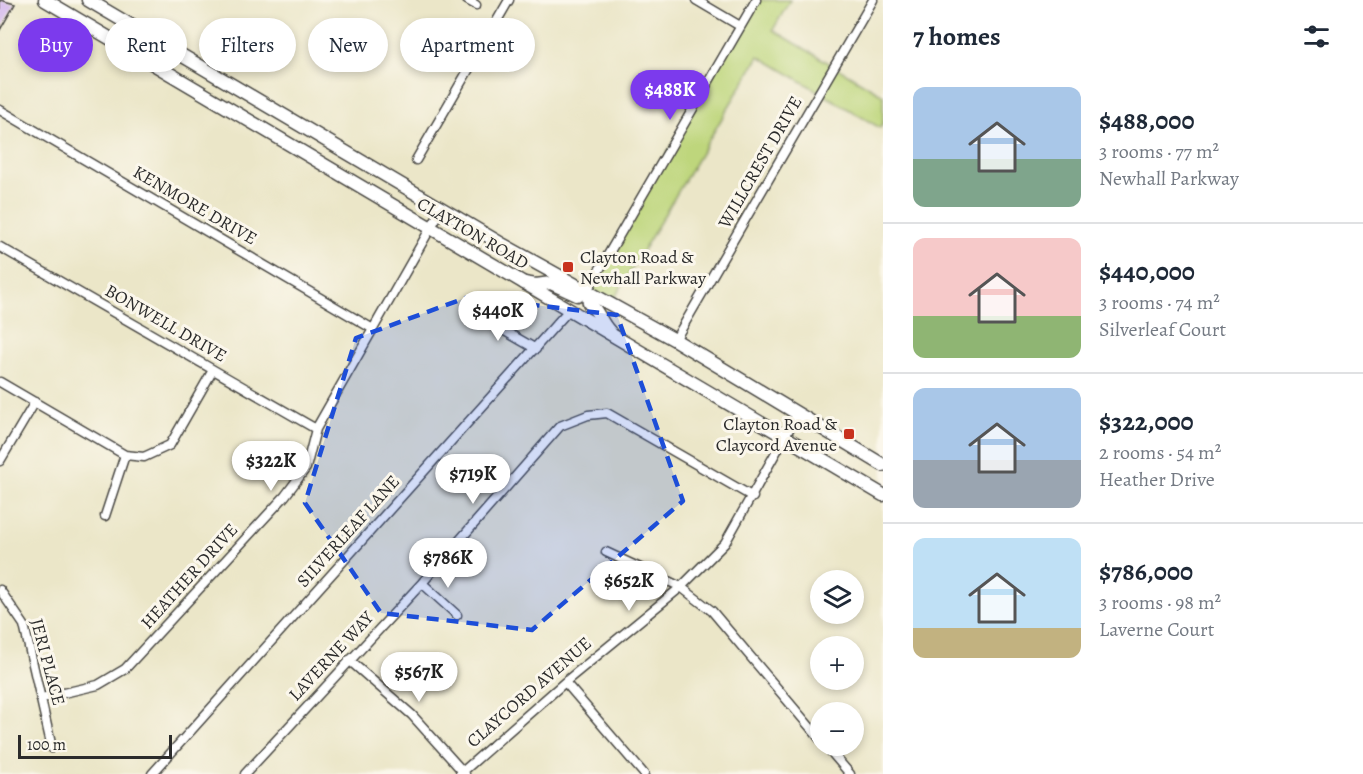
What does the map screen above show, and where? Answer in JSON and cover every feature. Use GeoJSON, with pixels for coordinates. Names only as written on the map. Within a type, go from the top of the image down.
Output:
{"type":"FeatureCollection","features":[{"type":"Feature","properties":{"kind":"main road","name":"CLAYTON ROAD"},"geometry":{"type":"LineString","coordinates":[[45,0],[430,229],[611,332],[883,495]]}},
{"type":"Feature","properties":{"kind":"main road","name":"CLAYTON ROAD"},"geometry":{"type":"LineString","coordinates":[[88,0],[442,208],[675,340],[883,465]]}},
{"type":"Feature","properties":{"kind":"main road"},"geometry":{"type":"LineString","coordinates":[[524,283],[536,285],[551,283],[577,295],[587,291],[590,303],[597,309],[600,321],[611,332]]}},
{"type":"Feature","properties":{"kind":"street"},"geometry":{"type":"LineString","coordinates":[[467,0],[476,5]]}},
{"type":"Feature","properties":{"kind":"street"},"geometry":{"type":"LineString","coordinates":[[416,160],[509,0]]}},
{"type":"Feature","properties":{"kind":"street"},"geometry":{"type":"LineString","coordinates":[[696,0],[740,26]]}},
{"type":"Feature","properties":{"kind":"street"},"geometry":{"type":"LineString","coordinates":[[587,291],[756,0]]}},
{"type":"Feature","properties":{"kind":"street","name":"WILLCREST DRIVE"},"geometry":{"type":"LineString","coordinates":[[675,340],[873,0]]}},
{"type":"Feature","properties":{"kind":"street","name":"KENMORE DRIVE"},"geometry":{"type":"LineString","coordinates":[[0,111],[373,329]]}},
{"type":"Feature","properties":{"kind":"street","name":"HEATHER DRIVE"},"geometry":{"type":"LineString","coordinates":[[42,698],[98,685],[125,669],[285,496],[306,468],[316,429],[442,208]]}},
{"type":"Feature","properties":{"kind":"street","name":"BONWELL DRIVE"},"geometry":{"type":"LineString","coordinates":[[0,246],[316,429]]}},
{"type":"Feature","properties":{"kind":"street","name":"SILVERLEAF LANE"},"geometry":{"type":"LineString","coordinates":[[152,774],[569,310]]}},
{"type":"Feature","properties":{"kind":"street"},"geometry":{"type":"LineString","coordinates":[[468,315],[484,319],[536,349]]}},
{"type":"Feature","properties":{"kind":"street"},"geometry":{"type":"LineString","coordinates":[[0,382],[125,455],[144,457],[171,445],[213,370]]}},
{"type":"Feature","properties":{"kind":"street"},"geometry":{"type":"LineString","coordinates":[[0,461],[35,402]]}},
{"type":"Feature","properties":{"kind":"street","name":"LAVERNE WAY"},"geometry":{"type":"LineString","coordinates":[[245,774],[422,583],[560,426],[588,415],[607,413],[753,497]]}},
{"type":"Feature","properties":{"kind":"street","name":"CLAYCORD AVENUE"},"geometry":{"type":"LineString","coordinates":[[463,773],[565,682],[681,587],[725,543],[753,497],[797,415]]}},
{"type":"Feature","properties":{"kind":"street"},"geometry":{"type":"LineString","coordinates":[[105,516],[125,455]]}},
{"type":"Feature","properties":{"kind":"street"},"geometry":{"type":"LineString","coordinates":[[606,552],[681,587],[712,611],[810,728]]}},
{"type":"Feature","properties":{"kind":"street"},"geometry":{"type":"LineString","coordinates":[[422,583],[457,615]]}},
{"type":"Feature","properties":{"kind":"street","name":"JERI PLACE"},"geometry":{"type":"LineString","coordinates":[[0,590],[24,625],[52,748]]}},
{"type":"Feature","properties":{"kind":"street"},"geometry":{"type":"LineString","coordinates":[[349,660],[412,715],[463,773]]}},
{"type":"Feature","properties":{"kind":"street"},"geometry":{"type":"LineString","coordinates":[[565,682],[644,774]]}},
{"type":"Feature","properties":{"kind":"street"},"geometry":{"type":"LineString","coordinates":[[834,756],[849,774]]}},
{"type":"Feature","properties":{"kind":"highlighted area"},"geometry":{"type":"Polygon","coordinates":[[[468,297],[617,315],[683,501],[532,630],[381,613],[305,503],[356,338],[468,297]]]}},
{"type":"Feature","properties":{"kind":"green space"},"geometry":{"type":"Polygon","coordinates":[[[756,0],[790,0],[773,30],[883,95],[883,123],[880,128],[759,56],[611,304],[587,291],[756,0]]]}},
{"type":"Feature","properties":{"kind":"building"},"geometry":{"type":"Polygon","coordinates":[[[0,0],[15,4],[0,30],[0,0]]]}},
{"type":"Feature","properties":{"kind":"place","name":"Clayton Road & Newhall Parkway"},"geometry":{"type":"Point","coordinates":[568,267]}},
{"type":"Feature","properties":{"kind":"place","name":"Clayton Road & Claycord Avenue"},"geometry":{"type":"Point","coordinates":[849,434]}}]}
